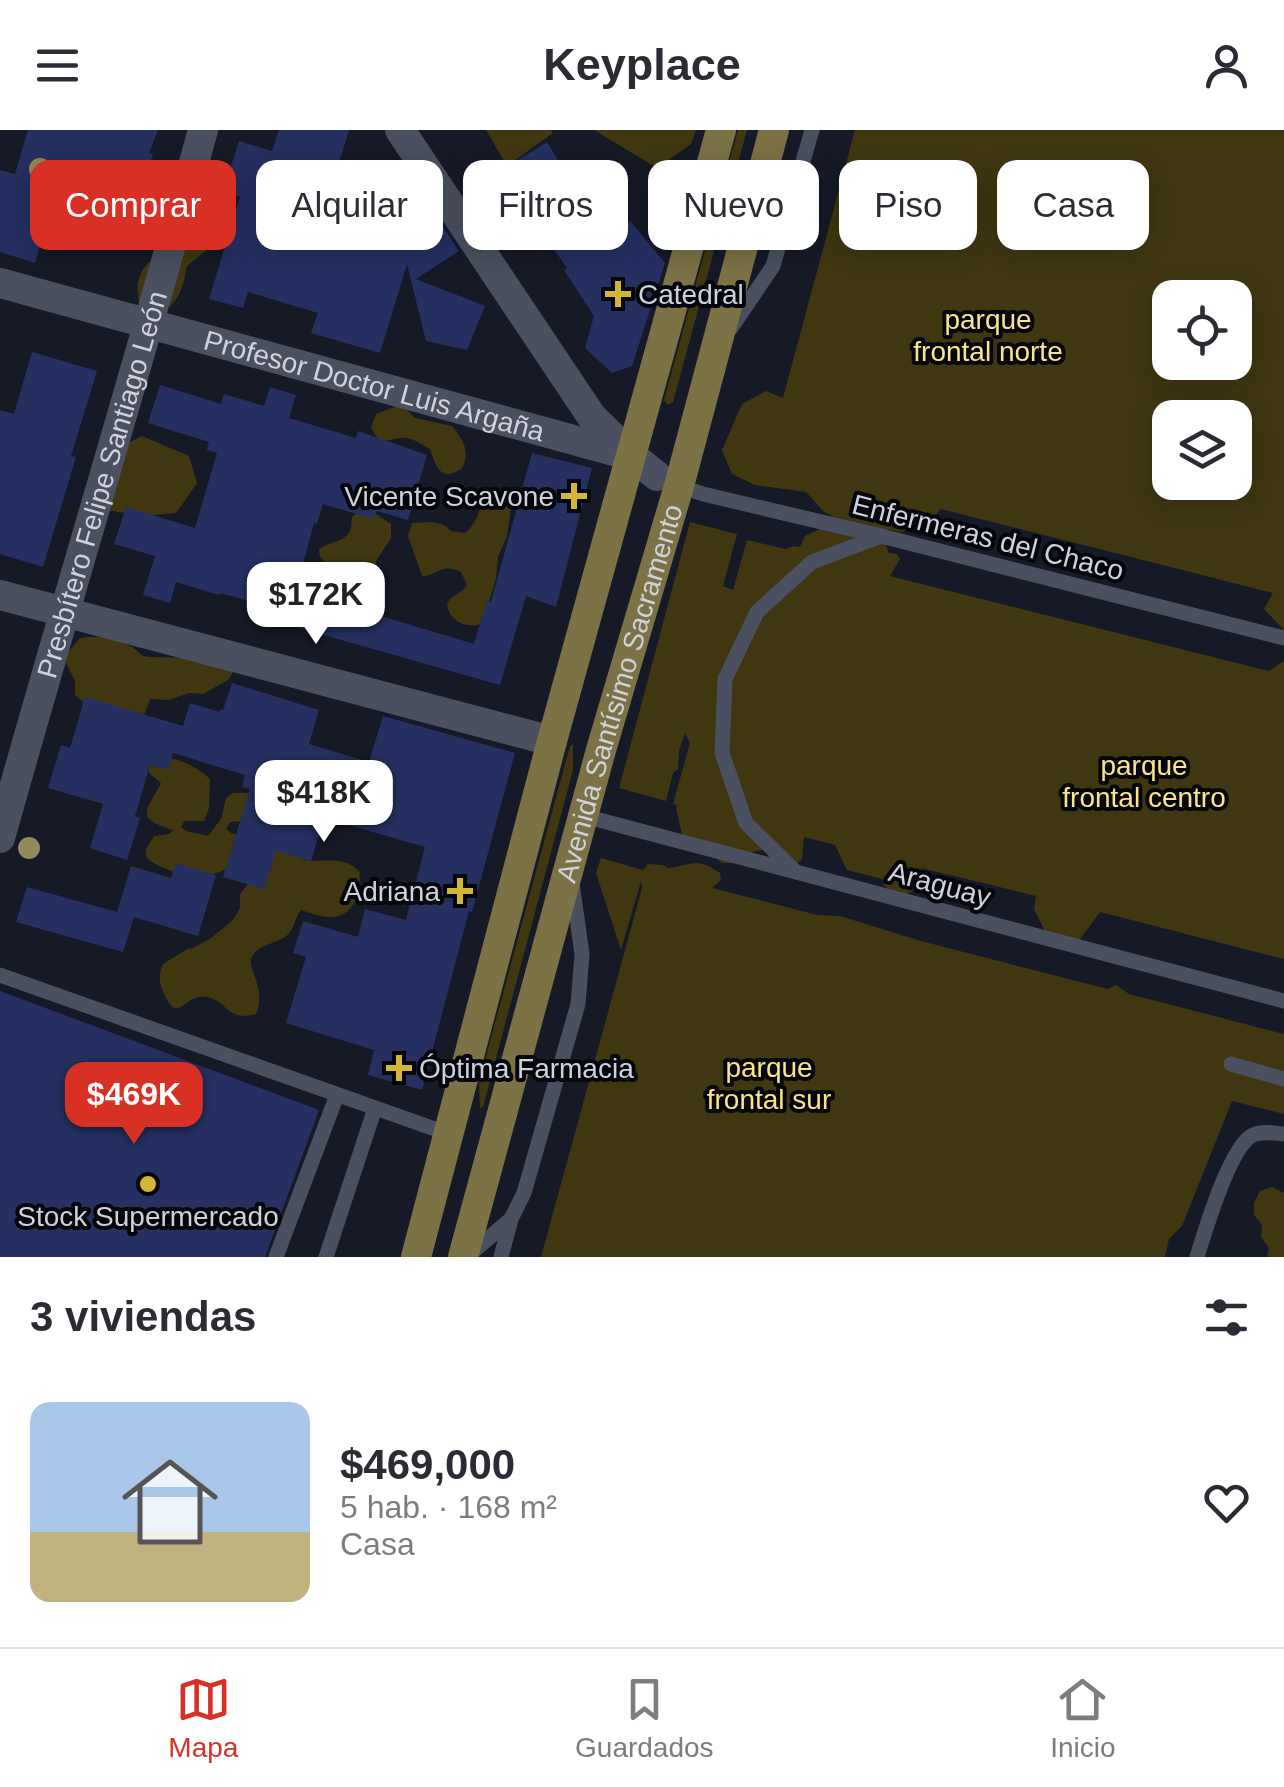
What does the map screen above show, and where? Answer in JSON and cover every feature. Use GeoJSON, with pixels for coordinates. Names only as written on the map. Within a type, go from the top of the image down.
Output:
{"type":"FeatureCollection","features":[{"type":"Feature","properties":{"kind":"main road","name":"Avenida Santísimo Sacramento"},"geometry":{"type":"LineString","coordinates":[[416,1257],[552,740],[720,130]]}},
{"type":"Feature","properties":{"kind":"main road","name":"Avenida Santísimo Sacramento"},"geometry":{"type":"LineString","coordinates":[[465,1257],[584,816],[668,481],[715,352],[774,130]]}},
{"type":"Feature","properties":{"kind":"street","name":"Presbítero Felipe Santiago León"},"geometry":{"type":"LineString","coordinates":[[0,838],[150,324],[202,130]]}},
{"type":"Feature","properties":{"kind":"street"},"geometry":{"type":"LineString","coordinates":[[400,130],[592,417],[632,456],[668,481]]}},
{"type":"Feature","properties":{"kind":"street","name":"Profesor Doctor Luis Argaña"},"geometry":{"type":"LineString","coordinates":[[0,283],[632,456]]}},
{"type":"Feature","properties":{"kind":"street"},"geometry":{"type":"LineString","coordinates":[[0,595],[552,740]]}},
{"type":"Feature","properties":{"kind":"lane"},"geometry":{"type":"LineString","coordinates":[[715,352],[774,266],[812,130]]}},
{"type":"Feature","properties":{"kind":"lane","name":"Enfermeras del Chaco"},"geometry":{"type":"LineString","coordinates":[[668,481],[702,494],[1284,638]]}},
{"type":"Feature","properties":{"kind":"lane"},"geometry":{"type":"LineString","coordinates":[[797,872],[746,823],[722,754],[726,680],[757,612],[812,562],[881,536]]}},
{"type":"Feature","properties":{"kind":"lane","name":"Araguay"},"geometry":{"type":"LineString","coordinates":[[584,816],[1284,1001]]}},
{"type":"Feature","properties":{"kind":"lane"},"geometry":{"type":"LineString","coordinates":[[501,1257],[511,1219],[524,1193],[578,1004],[582,954],[570,865]]}},
{"type":"Feature","properties":{"kind":"lane"},"geometry":{"type":"LineString","coordinates":[[0,975],[448,1134]]}},
{"type":"Feature","properties":{"kind":"lane"},"geometry":{"type":"LineString","coordinates":[[1232,1064],[1284,1079]]}},
{"type":"Feature","properties":{"kind":"lane"},"geometry":{"type":"LineString","coordinates":[[276,1257],[337,1095]]}},
{"type":"Feature","properties":{"kind":"lane"},"geometry":{"type":"LineString","coordinates":[[326,1257],[375,1108]]}},
{"type":"Feature","properties":{"kind":"lane"},"geometry":{"type":"LineString","coordinates":[[1197,1257],[1242,1142],[1256,1133],[1284,1134]]}},
{"type":"Feature","properties":{"kind":"lane"},"geometry":{"type":"LineString","coordinates":[[465,1257],[511,1219]]}},
{"type":"Feature","properties":{"kind":"green space"},"geometry":{"type":"Polygon","coordinates":[[[486,130],[553,133],[515,160],[504,160],[486,130]]]}},
{"type":"Feature","properties":{"kind":"green space"},"geometry":{"type":"Polygon","coordinates":[[[594,130],[696,130],[691,144],[668,160],[648,163],[594,130]]]}},
{"type":"Feature","properties":{"kind":"green space"},"geometry":{"type":"Polygon","coordinates":[[[738,130],[747,130],[739,160],[730,160],[738,130]]]}},
{"type":"Feature","properties":{"kind":"green space","name":"parque frontal norte"},"geometry":{"type":"Polygon","coordinates":[[[855,130],[1284,130],[1284,630],[1264,609],[1273,593],[941,509],[927,524],[901,532],[847,523],[824,512],[806,492],[755,485],[732,474],[722,450],[742,404],[766,391],[783,398],[839,190],[839,250],[977,250],[977,160],[847,160],[855,130]]]}},
{"type":"Feature","properties":{"kind":"green space"},"geometry":{"type":"Polygon","coordinates":[[[160,250],[206,250],[187,266],[177,298],[162,313],[142,309],[138,296],[140,275],[160,250]]]}},
{"type":"Feature","properties":{"kind":"green space"},"geometry":{"type":"Polygon","coordinates":[[[705,250],[714,250],[673,402],[668,405],[664,400],[705,250]]]}},
{"type":"Feature","properties":{"kind":"green space"},"geometry":{"type":"Polygon","coordinates":[[[397,406],[415,418],[452,426],[464,446],[462,468],[444,473],[430,449],[418,442],[406,438],[379,439],[371,427],[376,414],[397,406]]]}},
{"type":"Feature","properties":{"kind":"green space"},"geometry":{"type":"Polygon","coordinates":[[[142,436],[189,456],[197,483],[176,513],[141,516],[108,510],[95,460],[142,436]]]}},
{"type":"Feature","properties":{"kind":"green space"},"geometry":{"type":"Polygon","coordinates":[[[506,489],[513,493],[496,579],[483,620],[478,625],[467,625],[454,618],[447,604],[467,585],[461,572],[444,569],[422,576],[408,536],[412,523],[428,522],[465,533],[484,501],[506,489]]]}},
{"type":"Feature","properties":{"kind":"green space"},"geometry":{"type":"Polygon","coordinates":[[[358,512],[373,512],[391,524],[391,538],[376,561],[379,582],[359,601],[341,593],[338,565],[328,563],[319,554],[319,550],[348,535],[352,517],[358,512]]]}},
{"type":"Feature","properties":{"kind":"green space","name":"parque frontal centro"},"geometry":{"type":"Polygon","coordinates":[[[690,522],[737,534],[723,586],[733,590],[747,540],[786,549],[800,547],[805,536],[822,528],[885,543],[889,553],[900,559],[890,576],[1269,671],[1284,661],[1284,959],[1100,912],[1078,942],[1045,931],[1034,909],[1036,896],[921,868],[914,889],[900,893],[884,886],[882,879],[847,870],[835,845],[804,837],[802,859],[793,868],[770,863],[766,849],[753,852],[748,863],[722,863],[712,854],[687,846],[677,805],[673,804],[690,743],[685,733],[666,801],[619,788],[690,522]]]}},
{"type":"Feature","properties":{"kind":"green space"},"geometry":{"type":"Polygon","coordinates":[[[111,637],[143,656],[237,666],[228,680],[203,694],[150,699],[143,718],[116,713],[106,703],[86,704],[75,695],[75,681],[66,655],[80,638],[111,637]]]}},
{"type":"Feature","properties":{"kind":"green space"},"geometry":{"type":"Polygon","coordinates":[[[573,744],[573,770],[480,1108],[479,1082],[573,744]]]}},
{"type":"Feature","properties":{"kind":"green space"},"geometry":{"type":"Polygon","coordinates":[[[159,757],[186,763],[210,779],[209,808],[204,821],[184,821],[181,827],[186,831],[208,836],[221,819],[226,798],[233,793],[261,789],[244,821],[230,822],[226,829],[238,835],[235,864],[216,873],[197,875],[167,869],[146,856],[154,836],[173,830],[153,821],[147,813],[161,783],[148,767],[159,757]]]}},
{"type":"Feature","properties":{"kind":"green space"},"geometry":{"type":"Polygon","coordinates":[[[288,845],[304,860],[340,862],[360,872],[358,894],[352,906],[333,917],[301,910],[288,934],[253,954],[251,964],[259,997],[256,1014],[233,1013],[207,997],[174,1008],[161,986],[163,964],[211,938],[233,920],[240,908],[240,894],[263,853],[288,845]]]}},
{"type":"Feature","properties":{"kind":"green space","name":"parque frontal sur"},"geometry":{"type":"Polygon","coordinates":[[[601,858],[643,870],[648,864],[668,868],[705,865],[720,873],[721,880],[712,888],[817,915],[840,916],[1108,989],[1116,985],[1129,994],[1284,1034],[1284,1114],[1232,1101],[1182,1226],[1169,1239],[1165,1257],[541,1257],[642,888],[641,881],[621,950],[596,873],[601,858]]]}},
{"type":"Feature","properties":{"kind":"green space"},"geometry":{"type":"Polygon","coordinates":[[[1272,1187],[1284,1193],[1284,1257],[1267,1257],[1269,1248],[1261,1237],[1262,1225],[1254,1215],[1260,1191],[1272,1187]]]}},
{"type":"Feature","properties":{"kind":"building"},"geometry":{"type":"Polygon","coordinates":[[[28,130],[158,130],[149,153],[153,154],[151,160],[30,160],[30,250],[39,250],[35,263],[0,252],[0,170],[15,174],[28,130]]]}},
{"type":"Feature","properties":{"kind":"building"},"geometry":{"type":"Polygon","coordinates":[[[279,130],[349,130],[340,160],[256,160],[256,250],[443,250],[443,227],[459,251],[416,279],[485,306],[467,350],[426,341],[407,264],[380,353],[311,333],[318,313],[248,292],[243,308],[209,299],[224,250],[236,250],[240,197],[236,196],[233,160],[239,141],[272,151],[279,130]]]}},
{"type":"Feature","properties":{"kind":"building"},"geometry":{"type":"Polygon","coordinates":[[[547,142],[558,160],[518,160],[547,142]]]}},
{"type":"Feature","properties":{"kind":"building"},"geometry":{"type":"Polygon","coordinates":[[[630,221],[648,243],[648,250],[654,250],[665,263],[632,366],[612,373],[585,348],[594,316],[564,270],[567,268],[554,250],[628,250],[630,221]]]}},
{"type":"Feature","properties":{"kind":"building"},"geometry":{"type":"Polygon","coordinates":[[[32,352],[97,371],[43,567],[0,554],[0,410],[14,414],[32,352]]]}},
{"type":"Feature","properties":{"kind":"building"},"geometry":{"type":"Polygon","coordinates":[[[160,385],[221,404],[224,394],[264,406],[270,387],[296,395],[289,418],[356,438],[358,431],[427,455],[408,520],[377,511],[374,519],[323,504],[297,586],[474,644],[487,600],[491,602],[532,453],[592,468],[556,607],[526,596],[500,685],[299,628],[303,616],[220,593],[176,582],[170,603],[143,595],[155,556],[114,544],[126,507],[195,528],[217,453],[207,450],[209,442],[148,423],[160,385]]]}},
{"type":"Feature","properties":{"kind":"building"},"geometry":{"type":"Polygon","coordinates":[[[232,683],[319,710],[309,744],[369,762],[383,716],[515,753],[422,1090],[368,1075],[374,1050],[286,1023],[306,957],[293,953],[303,921],[358,937],[365,909],[406,920],[425,847],[324,818],[311,861],[276,851],[264,889],[223,877],[250,789],[242,787],[245,775],[173,753],[168,770],[150,765],[127,860],[90,848],[103,804],[48,788],[61,745],[70,748],[85,697],[183,726],[190,703],[223,710],[232,683]]]}},
{"type":"Feature","properties":{"kind":"building"},"geometry":{"type":"Polygon","coordinates":[[[176,863],[216,875],[198,936],[134,917],[123,952],[16,922],[27,887],[117,912],[131,866],[171,878],[176,863]]]}},
{"type":"Feature","properties":{"kind":"building","name":"Stock Supermercado"},"geometry":{"type":"Polygon","coordinates":[[[0,991],[319,1110],[265,1257],[0,1257],[0,991]]]}},
{"type":"Feature","properties":{"kind":"place","name":"Catedral"},"geometry":{"type":"Point","coordinates":[618,294]}},
{"type":"Feature","properties":{"kind":"place","name":"Vicente Scavone"},"geometry":{"type":"Point","coordinates":[574,496]}},
{"type":"Feature","properties":{"kind":"place","name":"Adriana"},"geometry":{"type":"Point","coordinates":[460,891]}},
{"type":"Feature","properties":{"kind":"place","name":"Óptima Farmacia"},"geometry":{"type":"Point","coordinates":[399,1068]}},
{"type":"Feature","properties":{"kind":"place","name":"Stock Supermercado"},"geometry":{"type":"Point","coordinates":[148,1184]}}]}
